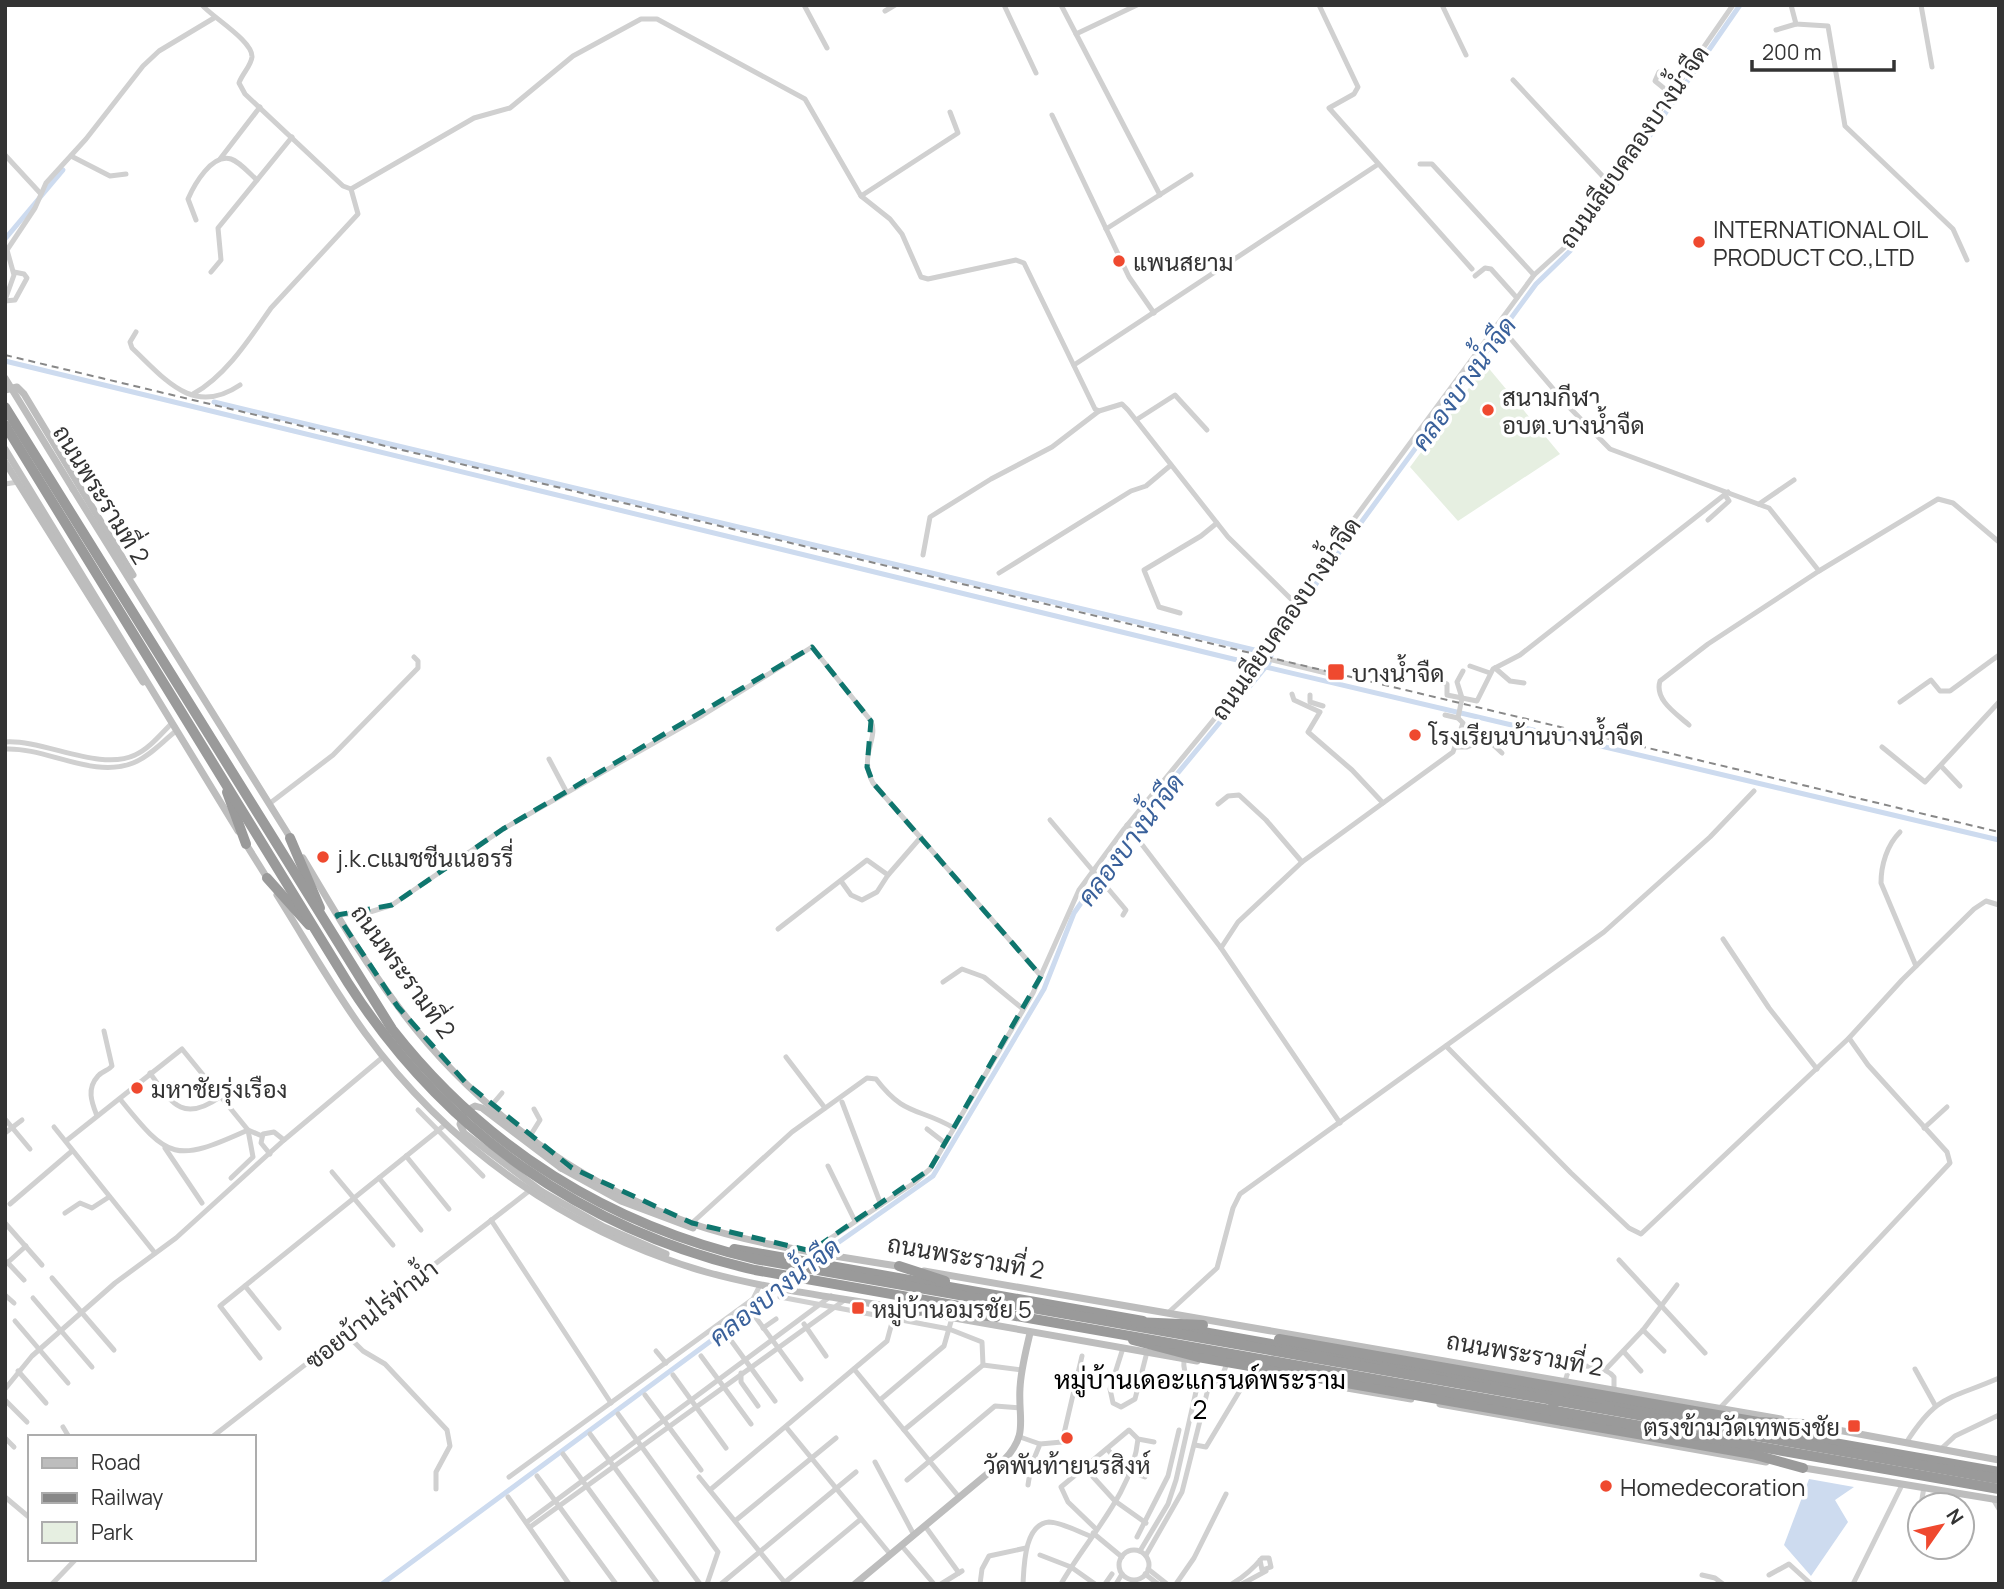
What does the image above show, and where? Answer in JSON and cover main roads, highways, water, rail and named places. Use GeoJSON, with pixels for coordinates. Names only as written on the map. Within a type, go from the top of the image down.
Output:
{"type":"FeatureCollection","features":[{"type":"Feature","properties":{"kind":"highway","name":"ถนนพระรามที่ 2"},"geometry":{"type":"LineString","coordinates":[[5,399],[68,491],[383,1013],[413,1051],[463,1104],[522,1154],[583,1193],[656,1227],[734,1249],[1999,1472]]}},
{"type":"Feature","properties":{"kind":"highway"},"geometry":{"type":"LineString","coordinates":[[5,407],[374,1005],[418,1061],[487,1129],[540,1168],[594,1202],[695,1244],[779,1264],[1997,1494]]}},
{"type":"Feature","properties":{"kind":"highway","name":"ถนนพระรามที่ 2"},"geometry":{"type":"LineString","coordinates":[[5,427],[375,1026],[415,1075],[460,1120],[520,1169],[564,1198],[637,1234],[708,1257],[785,1274],[1797,1452],[1997,1494]]}},
{"type":"Feature","properties":{"kind":"highway"},"geometry":{"type":"LineString","coordinates":[[5,427],[363,1006],[425,1084],[487,1142],[542,1182],[588,1209],[635,1232],[700,1256],[754,1270],[1109,1327],[1999,1479]]}},
{"type":"Feature","properties":{"kind":"highway"},"geometry":{"type":"LineString","coordinates":[[225,786],[246,844]]}},
{"type":"Feature","properties":{"kind":"highway"},"geometry":{"type":"LineString","coordinates":[[290,838],[327,923]]}},
{"type":"Feature","properties":{"kind":"highway"},"geometry":{"type":"LineString","coordinates":[[267,878],[314,931]]}},
{"type":"Feature","properties":{"kind":"highway"},"geometry":{"type":"LineString","coordinates":[[899,1266],[1012,1298]]}},
{"type":"Feature","properties":{"kind":"highway"},"geometry":{"type":"LineString","coordinates":[[912,1311],[942,1310],[995,1317],[1013,1314]]}},
{"type":"Feature","properties":{"kind":"highway"},"geometry":{"type":"LineString","coordinates":[[1109,1327],[1203,1325],[1565,1385],[1758,1422],[1803,1424]]}},
{"type":"Feature","properties":{"kind":"highway"},"geometry":{"type":"LineString","coordinates":[[1109,1327],[1198,1357],[1752,1454],[1803,1468]]}},
{"type":"Feature","properties":{"kind":"highway"},"geometry":{"type":"LineString","coordinates":[[1563,1421],[1555,1415],[1552,1405],[1565,1385]]}},
{"type":"Feature","properties":{"kind":"highway"},"geometry":{"type":"LineString","coordinates":[[1758,1422],[1800,1437]]}},
{"type":"Feature","properties":{"kind":"highway"},"geometry":{"type":"LineString","coordinates":[[1752,1454],[1797,1452]]}},
{"type":"Feature","properties":{"kind":"main road","name":"ถนนพระรามที่ 2"},"geometry":{"type":"LineString","coordinates":[[5,379],[68,491],[157,622],[337,915],[398,1007],[438,1054],[491,1106],[593,1180],[638,1202],[692,1223],[738,1236],[1565,1385],[1614,1390],[1720,1408],[1999,1460]]}},
{"type":"Feature","properties":{"kind":"main road"},"geometry":{"type":"LineString","coordinates":[[5,390],[13,386],[24,394],[136,580],[157,622]]}},
{"type":"Feature","properties":{"kind":"main road"},"geometry":{"type":"LineString","coordinates":[[5,449],[337,993],[383,1057],[446,1124],[530,1191],[558,1209],[628,1244],[725,1277],[764,1285],[1902,1485],[1997,1494]]}},
{"type":"Feature","properties":{"kind":"main road"},"geometry":{"type":"LineString","coordinates":[[5,462],[126,657],[161,704]]}},
{"type":"Feature","properties":{"kind":"main road"},"geometry":{"type":"LineString","coordinates":[[725,1277],[619,1234],[541,1191],[464,1133],[460,1124],[464,1112],[475,1106],[482,1108],[561,1168],[607,1195],[653,1215],[698,1230],[738,1236]]}},
{"type":"Feature","properties":{"kind":"main road"},"geometry":{"type":"LineString","coordinates":[[855,1584],[1006,1457],[1020,1437],[1022,1370],[1030,1333]]}},
{"type":"Feature","properties":{"kind":"water"},"geometry":{"type":"Polygon","coordinates":[[[1809,1479],[1854,1487],[1835,1500],[1848,1522],[1811,1576],[1784,1545],[1809,1479]]]}},
{"type":"Feature","properties":{"kind":"waterway","name":"คลองบางน้ำจืด"},"geometry":{"type":"LineString","coordinates":[[812,1261],[933,1176],[1044,989],[1074,913],[1143,815],[1269,663],[1274,644],[1302,603],[1536,284],[1570,251],[1740,5]]}},
{"type":"Feature","properties":{"kind":"waterway"},"geometry":{"type":"LineString","coordinates":[[5,239],[63,170]]}},
{"type":"Feature","properties":{"kind":"waterway"},"geometry":{"type":"LineString","coordinates":[[5,361],[1266,667],[1999,840]]}},
{"type":"Feature","properties":{"kind":"waterway"},"geometry":{"type":"LineString","coordinates":[[214,402],[1267,653]]}},
{"type":"Feature","properties":{"kind":"waterway","name":"คลองบางน้ำจืด"},"geometry":{"type":"LineString","coordinates":[[382,1584],[754,1309],[790,1277]]}},
{"type":"Feature","properties":{"kind":"railway"},"geometry":{"type":"LineString","coordinates":[[5,355],[1999,832]]}},
{"type":"Feature","properties":{"kind":"place","name":"INTERNATIONAL OIL PRODUCT CO.,LTD"},"geometry":{"type":"Point","coordinates":[1699,242]}},
{"type":"Feature","properties":{"kind":"place","name":"แพนสยาม"},"geometry":{"type":"Point","coordinates":[1119,261]}},
{"type":"Feature","properties":{"kind":"place","name":"สนามกีฬา อบต.บางน้ำจืด"},"geometry":{"type":"Point","coordinates":[1488,410]}},
{"type":"Feature","properties":{"kind":"place","name":"บางน้ำจืด"},"geometry":{"type":"Point","coordinates":[1336,672]}},
{"type":"Feature","properties":{"kind":"place","name":"โรงเรียนบ้านบางนํ้าจืด"},"geometry":{"type":"Point","coordinates":[1415,735]}},
{"type":"Feature","properties":{"kind":"place","name":"j.k.cแมชชีนเนอรรี่"},"geometry":{"type":"Point","coordinates":[323,857]}},
{"type":"Feature","properties":{"kind":"place","name":"มหาชัยรุ่งเรือง"},"geometry":{"type":"Point","coordinates":[137,1088]}},
{"type":"Feature","properties":{"kind":"place","name":"หมู่บ้านอมรชัย 5"},"geometry":{"type":"Point","coordinates":[858,1308]}},
{"type":"Feature","properties":{"kind":"place","name":"ตรงข้ามวัดเทพธงชัย"},"geometry":{"type":"Point","coordinates":[1854,1426]}},
{"type":"Feature","properties":{"kind":"place","name":"วัดพันท้ายนรสิงห์"},"geometry":{"type":"Point","coordinates":[1067,1438]}},
{"type":"Feature","properties":{"kind":"place","name":"Homedecoration"},"geometry":{"type":"Point","coordinates":[1606,1486]}},
{"type":"Feature","properties":{"kind":"district","name":"หมู่บ้านเดอะแกรนด์พระราม 2"},"geometry":{"type":"Point","coordinates":[1200,1394]}}]}
